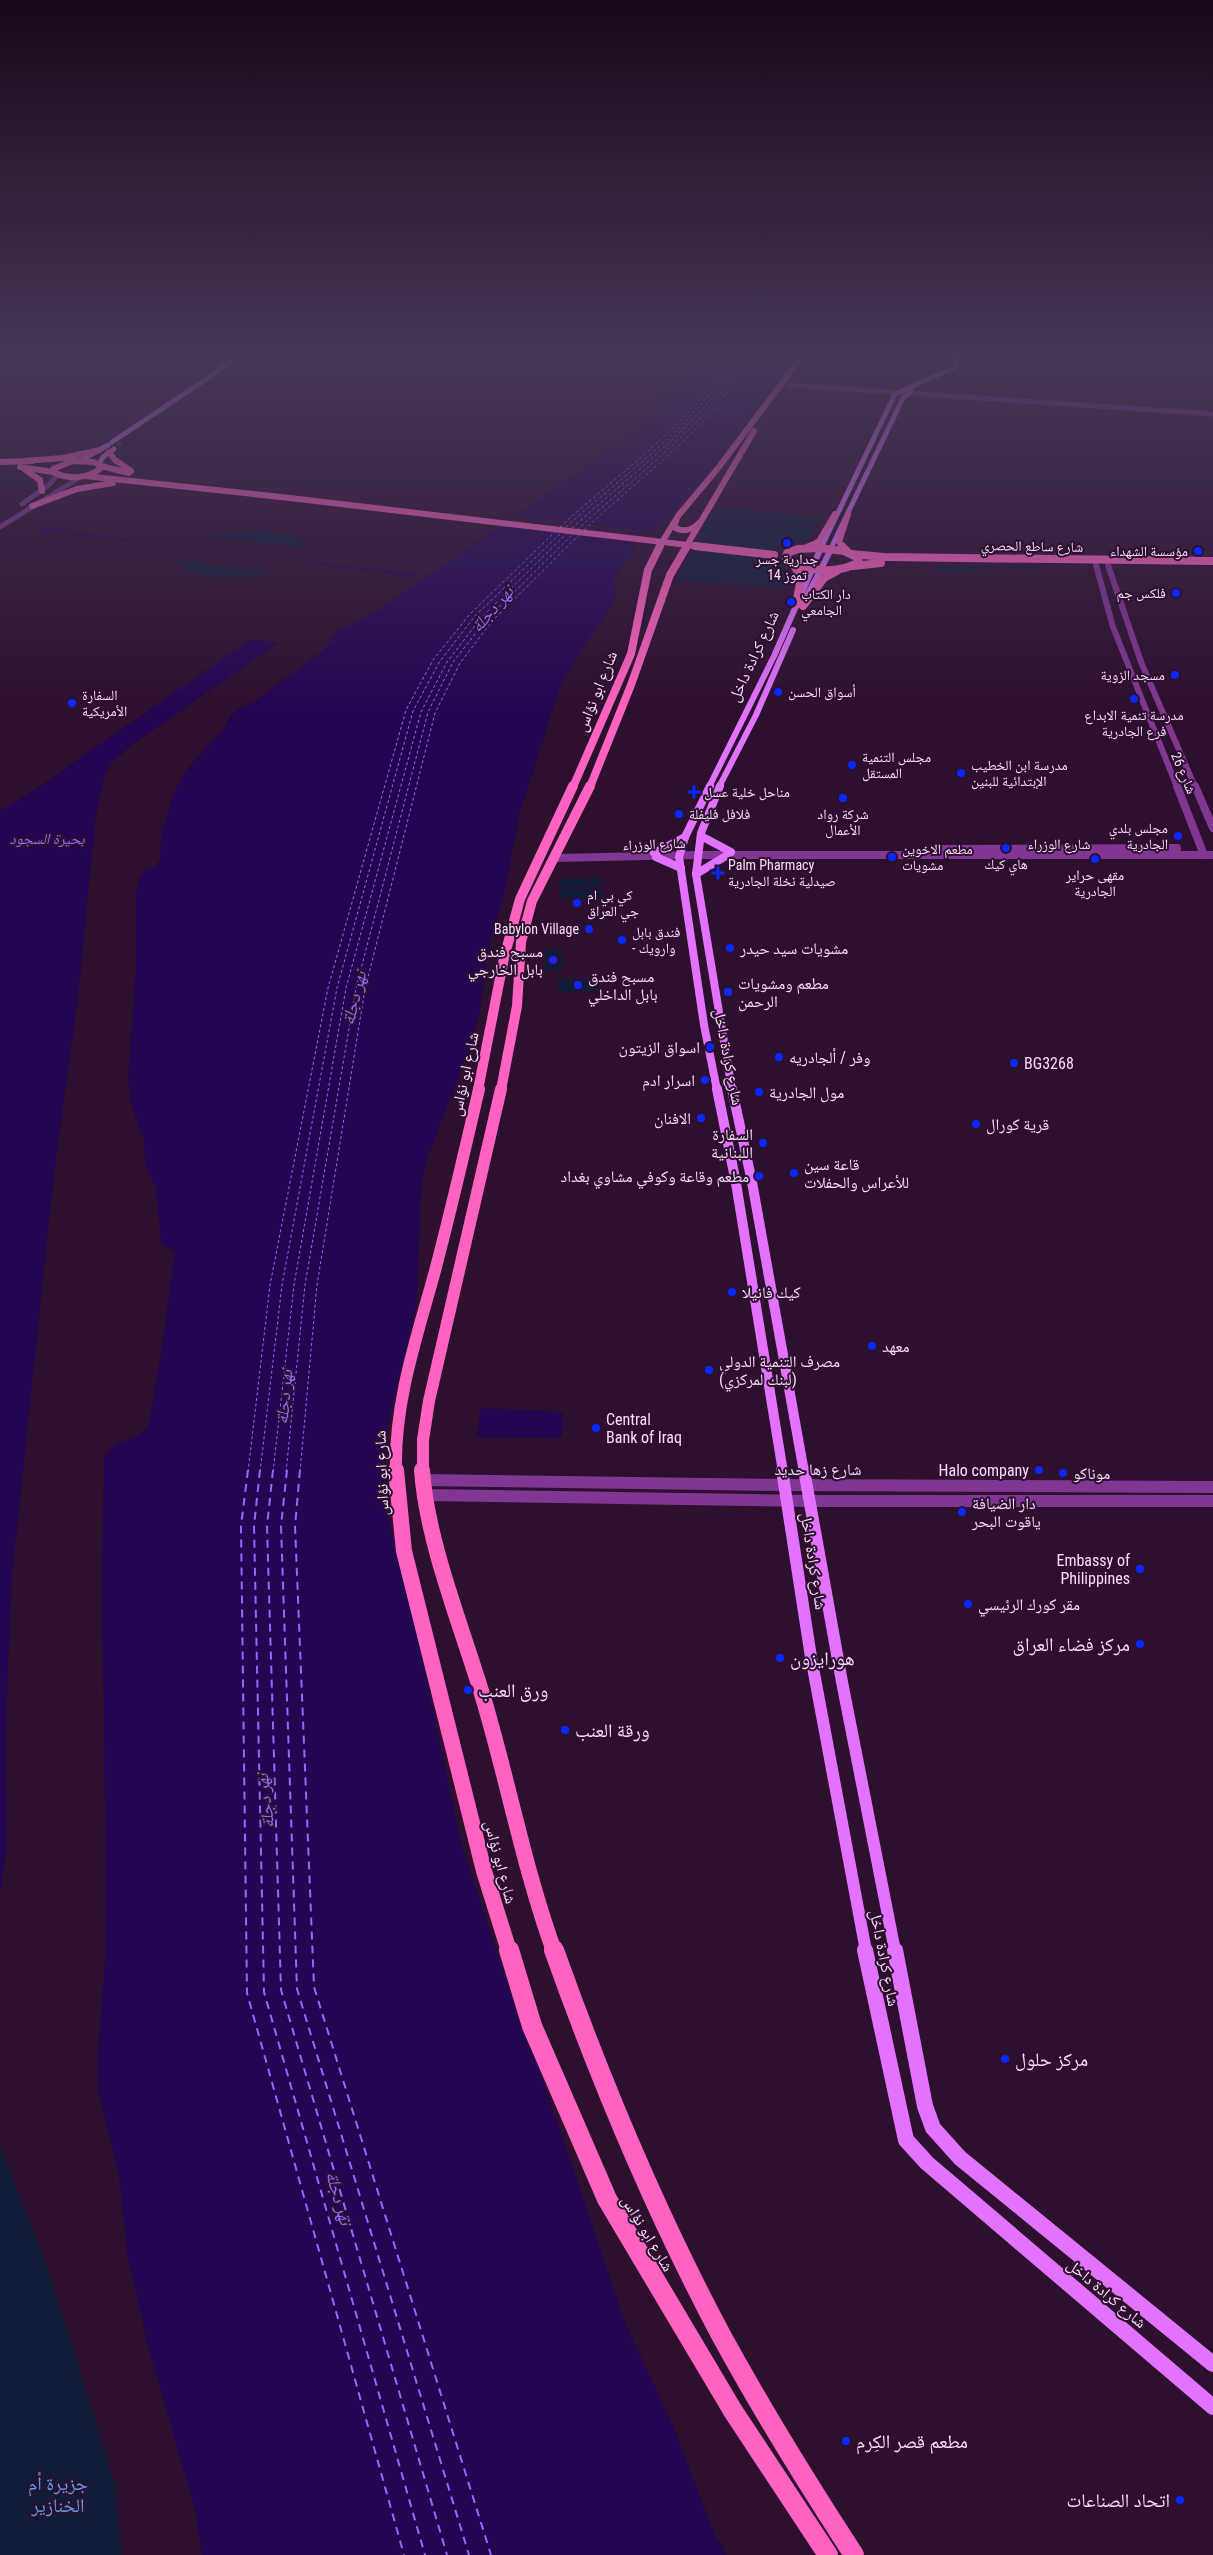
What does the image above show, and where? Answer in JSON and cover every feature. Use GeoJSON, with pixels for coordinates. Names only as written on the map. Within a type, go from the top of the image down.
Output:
{"type":"FeatureCollection","features":[{"type":"Feature","properties":{"kind":"main road"},"geometry":{"type":"LineString","coordinates":[[31,474],[37,477],[42,483],[42,490]]}},
{"type":"Feature","properties":{"kind":"main road"},"geometry":{"type":"LineString","coordinates":[[58,474],[292,496]]}},
{"type":"Feature","properties":{"kind":"main road"},"geometry":{"type":"LineString","coordinates":[[83,476],[89,474]]}},
{"type":"Feature","properties":{"kind":"main road"},"geometry":{"type":"LineString","coordinates":[[137,474],[292,496],[776,553],[801,571],[800,606]]}},
{"type":"Feature","properties":{"kind":"main road","name":"شارع ابو نؤاس"},"geometry":{"type":"LineString","coordinates":[[713,474],[678,516],[655,553],[648,570],[631,654],[583,767],[538,858],[512,925],[479,1088],[453,1203],[403,1388],[394,1438],[396,1491],[404,1552],[484,1871],[532,2026],[607,2199],[733,2411],[828,2555]]}},
{"type":"Feature","properties":{"kind":"main road","name":"شارع ابو نؤاس"},"geometry":{"type":"LineString","coordinates":[[729,474],[675,565],[587,794],[532,901],[523,929],[516,1006],[508,1058],[429,1401],[422,1446],[423,1480],[445,1577],[486,1706],[547,1930],[606,2087],[675,2245],[707,2308],[812,2492],[854,2555]]}},
{"type":"Feature","properties":{"kind":"main road"},"geometry":{"type":"LineString","coordinates":[[800,606],[812,569],[854,474]]}},
{"type":"Feature","properties":{"kind":"main road"},"geometry":{"type":"LineString","coordinates":[[800,606],[831,549],[867,474]]}},
{"type":"Feature","properties":{"kind":"main road"},"geometry":{"type":"LineString","coordinates":[[32,506],[59,494],[88,486],[148,482]]}},
{"type":"Feature","properties":{"kind":"main road"},"geometry":{"type":"LineString","coordinates":[[806,548],[819,541],[835,514]]}},
{"type":"Feature","properties":{"kind":"main road"},"geometry":{"type":"LineString","coordinates":[[848,514],[839,542],[860,561],[853,566]]}},
{"type":"Feature","properties":{"kind":"main road"},"geometry":{"type":"LineString","coordinates":[[678,516],[674,527],[684,531],[697,526],[705,516]]}},
{"type":"Feature","properties":{"kind":"main road","name":"شارع ساطع الحصري"},"geometry":{"type":"LineString","coordinates":[[776,553],[806,548],[828,549],[884,557],[1213,561]]}},
{"type":"Feature","properties":{"kind":"main road"},"geometry":{"type":"LineString","coordinates":[[795,550],[786,555],[790,562],[821,569],[843,569]]}},
{"type":"Feature","properties":{"kind":"main road"},"geometry":{"type":"LineString","coordinates":[[648,570],[658,554],[666,551],[674,552],[679,556],[675,565]]}},
{"type":"Feature","properties":{"kind":"main road","name":"شارع ساطع الحصري"},"geometry":{"type":"LineString","coordinates":[[843,569],[853,566],[890,563],[1096,564],[1213,567]]}},
{"type":"Feature","properties":{"kind":"main road"},"geometry":{"type":"LineString","coordinates":[[800,606],[826,576],[843,569]]}},
{"type":"Feature","properties":{"kind":"main road","name":"شارع كرادة داخل"},"geometry":{"type":"LineString","coordinates":[[800,606],[756,715],[718,792],[695,854],[696,874],[735,1108],[752,1182],[842,1682],[925,2106],[933,2128],[960,2158],[1213,2364]]}},
{"type":"Feature","properties":{"kind":"main road","name":"شارع كرادة داخل"},"geometry":{"type":"LineString","coordinates":[[800,606],[685,837],[680,854],[704,1025],[736,1183],[759,1317],[811,1657],[854,1894],[906,2140],[951,2185],[1213,2407]]}},
{"type":"Feature","properties":{"kind":"main road"},"geometry":{"type":"LineString","coordinates":[[696,874],[728,854],[701,836]]}},
{"type":"Feature","properties":{"kind":"main road"},"geometry":{"type":"LineString","coordinates":[[655,856],[685,837]]}},
{"type":"Feature","properties":{"kind":"main road"},"geometry":{"type":"LineString","coordinates":[[655,856],[682,868]]}},
{"type":"Feature","properties":{"kind":"main road"},"geometry":{"type":"LineString","coordinates":[[736,1183],[752,1182]]}},
{"type":"Feature","properties":{"kind":"main road"},"geometry":{"type":"LineString","coordinates":[[759,1317],[777,1317]]}},
{"type":"Feature","properties":{"kind":"street"},"geometry":{"type":"LineString","coordinates":[[0,519],[42,490],[55,474]]}},
{"type":"Feature","properties":{"kind":"street"},"geometry":{"type":"LineString","coordinates":[[0,527],[83,476]]}},
{"type":"Feature","properties":{"kind":"street","name":"شارع 26"},"geometry":{"type":"LineString","coordinates":[[1096,564],[1113,628],[1203,851]]}},
{"type":"Feature","properties":{"kind":"street","name":"شارع 26"},"geometry":{"type":"LineString","coordinates":[[1108,565],[1145,671],[1213,828]]}},
{"type":"Feature","properties":{"kind":"street"},"geometry":{"type":"LineString","coordinates":[[1130,671],[1145,671]]}},
{"type":"Feature","properties":{"kind":"street","name":"شارع الوزراء"},"geometry":{"type":"LineString","coordinates":[[554,858],[610,858],[680,854],[1138,852],[1203,851],[1213,848]]}},
{"type":"Feature","properties":{"kind":"street","name":"شارع الوزراء"},"geometry":{"type":"LineString","coordinates":[[1203,851],[1213,855]]}},
{"type":"Feature","properties":{"kind":"street","name":"شارع زها حديد"},"geometry":{"type":"LineString","coordinates":[[423,1480],[785,1485],[1213,1486]]}},
{"type":"Feature","properties":{"kind":"street"},"geometry":{"type":"LineString","coordinates":[[1085,1485],[1088,1500]]}},
{"type":"Feature","properties":{"kind":"street","name":"شارع زها حديد"},"geometry":{"type":"LineString","coordinates":[[425,1495],[787,1501],[1213,1501]]}},
{"type":"Feature","properties":{"kind":"green space"},"geometry":{"type":"Polygon","coordinates":[[[714,507],[823,517],[806,541],[776,548],[768,558],[793,573],[787,588],[677,581],[714,507]]]}},
{"type":"Feature","properties":{"kind":"green space"},"geometry":{"type":"Polygon","coordinates":[[[237,531],[265,531],[285,534],[301,541],[306,548],[206,536],[237,531]]]}},
{"type":"Feature","properties":{"kind":"green space"},"geometry":{"type":"Polygon","coordinates":[[[178,560],[275,572],[238,577],[208,576],[185,568],[178,560]]]}},
{"type":"Feature","properties":{"kind":"green space"},"geometry":{"type":"Polygon","coordinates":[[[938,566],[945,566],[946,570],[946,566],[965,566],[966,569],[967,566],[1039,567],[1039,570],[981,567],[975,569],[985,570],[984,573],[930,572],[938,570],[938,566]]]}},
{"type":"Feature","properties":{"kind":"green space"},"geometry":{"type":"Polygon","coordinates":[[[600,878],[601,886],[560,888],[559,879],[600,878]]]}},
{"type":"Feature","properties":{"kind":"green space"},"geometry":{"type":"Polygon","coordinates":[[[601,888],[604,898],[560,899],[560,889],[601,888]]]}},
{"type":"Feature","properties":{"kind":"green space","name":"مسبح فندق بابل الخارجي"},"geometry":{"type":"Polygon","coordinates":[[[562,949],[563,970],[544,970],[545,950],[562,949]]]}},
{"type":"Feature","properties":{"kind":"green space","name":"مسبح فندق بابل الداخلي"},"geometry":{"type":"Polygon","coordinates":[[[598,978],[598,991],[558,992],[558,979],[598,978]]]}},
{"type":"Feature","properties":{"kind":"green space","name":"جزيرة أم الخنازير"},"geometry":{"type":"Polygon","coordinates":[[[0,2145],[47,2266],[116,2487],[122,2555],[0,2555],[0,2145]]]}},
{"type":"Feature","properties":{"kind":"water","name":"نهر دجلة"},"geometry":{"type":"Polygon","coordinates":[[[574,474],[707,474],[661,525],[635,542],[634,552],[614,578],[616,598],[583,647],[560,687],[520,812],[503,900],[491,937],[480,1009],[472,1043],[428,1156],[421,1187],[417,1302],[385,1436],[385,1473],[387,1512],[407,1589],[462,1845],[505,1978],[554,2112],[626,2325],[671,2421],[717,2540],[720,2539],[726,2555],[202,2555],[195,2510],[150,2353],[128,2259],[119,2176],[98,2089],[98,2052],[105,1960],[106,1870],[102,1590],[104,1457],[113,1446],[139,1435],[149,1423],[161,1354],[175,1251],[161,1244],[156,1188],[145,1166],[144,1140],[132,1107],[128,1077],[136,967],[136,892],[139,877],[143,872],[155,867],[160,860],[161,836],[174,793],[184,773],[225,726],[232,713],[256,700],[323,651],[339,630],[380,609],[574,474]]]}},
{"type":"Feature","properties":{"kind":"water"},"geometry":{"type":"Polygon","coordinates":[[[46,526],[64,531],[134,540],[131,542],[60,533],[35,533],[46,526]]]}},
{"type":"Feature","properties":{"kind":"water"},"geometry":{"type":"Polygon","coordinates":[[[314,562],[390,571],[416,571],[408,578],[386,573],[311,564],[314,562]]]}},
{"type":"Feature","properties":{"kind":"water","name":"بحيرة السجود"},"geometry":{"type":"Polygon","coordinates":[[[251,639],[278,643],[129,747],[111,764],[104,777],[96,815],[78,998],[54,1174],[12,1576],[5,1742],[7,1843],[0,1896],[0,811],[37,788],[251,639]]]}},
{"type":"Feature","properties":{"kind":"water"},"geometry":{"type":"Polygon","coordinates":[[[480,1409],[563,1413],[562,1435],[559,1438],[477,1436],[480,1409]]]}},
{"type":"Feature","properties":{"kind":"pier"},"geometry":{"type":"Polygon","coordinates":[[[510,515],[654,532],[651,534],[507,517],[510,515]]]}},
{"type":"Feature","properties":{"kind":"pier"},"geometry":{"type":"Polygon","coordinates":[[[506,518],[649,535],[642,540],[499,523],[506,518]]]}},
{"type":"Feature","properties":{"kind":"ferry route"},"geometry":{"type":"LineString","coordinates":[[560,527],[621,474]]}},
{"type":"Feature","properties":{"kind":"ferry route"},"geometry":{"type":"LineString","coordinates":[[566,527],[628,474]]}},
{"type":"Feature","properties":{"kind":"ferry route"},"geometry":{"type":"LineString","coordinates":[[572,528],[634,474]]}},
{"type":"Feature","properties":{"kind":"ferry route"},"geometry":{"type":"LineString","coordinates":[[577,530],[640,474]]}},
{"type":"Feature","properties":{"kind":"ferry route"},"geometry":{"type":"LineString","coordinates":[[584,530],[647,474]]}},
{"type":"Feature","properties":{"kind":"ferry route"},"geometry":{"type":"LineString","coordinates":[[248,1472],[270,1285],[328,988],[406,710],[433,660],[469,615],[556,531]]}},
{"type":"Feature","properties":{"kind":"ferry route"},"geometry":{"type":"LineString","coordinates":[[260,1472],[282,1285],[337,988],[413,711],[440,661],[475,616],[562,532]]}},
{"type":"Feature","properties":{"kind":"ferry route"},"geometry":{"type":"LineString","coordinates":[[273,1472],[294,1285],[346,988],[421,712],[447,662],[481,618],[567,533]]}},
{"type":"Feature","properties":{"kind":"ferry route"},"geometry":{"type":"LineString","coordinates":[[286,1472],[305,1285],[356,988],[428,712],[453,662],[487,619],[572,535]]}},
{"type":"Feature","properties":{"kind":"ferry route"},"geometry":{"type":"LineString","coordinates":[[300,1472],[317,1285],[365,989],[435,713],[460,663],[493,620],[579,535]]}},
{"type":"Feature","properties":{"kind":"ferry route"},"geometry":{"type":"LineString","coordinates":[[248,1470],[241,1526],[247,1993],[404,2555]]}},
{"type":"Feature","properties":{"kind":"ferry route"},"geometry":{"type":"LineString","coordinates":[[260,1470],[254,1526],[264,1992],[425,2555]]}},
{"type":"Feature","properties":{"kind":"ferry route"},"geometry":{"type":"LineString","coordinates":[[273,1470],[267,1526],[281,1990],[447,2555]]}},
{"type":"Feature","properties":{"kind":"ferry route"},"geometry":{"type":"LineString","coordinates":[[287,1470],[281,1526],[297,1989],[469,2555]]}},
{"type":"Feature","properties":{"kind":"ferry route"},"geometry":{"type":"LineString","coordinates":[[300,1470],[295,1526],[314,1987],[491,2555]]}},
{"type":"Feature","properties":{"kind":"place","name":"جدارية جسر 14 تموز"},"geometry":{"type":"Point","coordinates":[787,543]}},
{"type":"Feature","properties":{"kind":"place","name":"مؤسسة الشهداء"},"geometry":{"type":"Point","coordinates":[1198,551]}},
{"type":"Feature","properties":{"kind":"place","name":"فلكس جم"},"geometry":{"type":"Point","coordinates":[1176,593]}},
{"type":"Feature","properties":{"kind":"place","name":"دار الكتاب الجامعي"},"geometry":{"type":"Point","coordinates":[791,602]}},
{"type":"Feature","properties":{"kind":"place","name":"مسجد الزوية"},"geometry":{"type":"Point","coordinates":[1175,675]}},
{"type":"Feature","properties":{"kind":"place","name":"أسواق الحسن"},"geometry":{"type":"Point","coordinates":[778,692]}},
{"type":"Feature","properties":{"kind":"place","name":"مدرسة تنمية الابداع فرع الجادرية"},"geometry":{"type":"Point","coordinates":[1134,699]}},
{"type":"Feature","properties":{"kind":"place","name":"السفارة الأمريكية"},"geometry":{"type":"Point","coordinates":[72,703]}},
{"type":"Feature","properties":{"kind":"place","name":"مجلس التنمية المستقل"},"geometry":{"type":"Point","coordinates":[852,765]}},
{"type":"Feature","properties":{"kind":"place","name":"مدرسة ابن الخطيب الإبتدائية للبنين"},"geometry":{"type":"Point","coordinates":[961,773]}},
{"type":"Feature","properties":{"kind":"place","name":"مناحل خلية عسل"},"geometry":{"type":"Point","coordinates":[694,792]}},
{"type":"Feature","properties":{"kind":"place","name":"شركة رواد الأعمال"},"geometry":{"type":"Point","coordinates":[843,798]}},
{"type":"Feature","properties":{"kind":"place","name":"فلافل فليفلة"},"geometry":{"type":"Point","coordinates":[679,814]}},
{"type":"Feature","properties":{"kind":"place","name":"مجلس بلدي الجادرية"},"geometry":{"type":"Point","coordinates":[1178,836]}},
{"type":"Feature","properties":{"kind":"place","name":"هاي كيك"},"geometry":{"type":"Point","coordinates":[1006,848]}},
{"type":"Feature","properties":{"kind":"place","name":"مطعم الاخوين مشويات"},"geometry":{"type":"Point","coordinates":[892,857]}},
{"type":"Feature","properties":{"kind":"place","name":"مقهى حراير الجادرية"},"geometry":{"type":"Point","coordinates":[1095,859]}},
{"type":"Feature","properties":{"kind":"place","name":"Palm Pharmacy صيدلية نخلة الجادرية"},"geometry":{"type":"Point","coordinates":[718,873]}},
{"type":"Feature","properties":{"kind":"place","name":"كي بي ام جي العراق"},"geometry":{"type":"Point","coordinates":[577,903]}},
{"type":"Feature","properties":{"kind":"place","name":"Babylon Village"},"geometry":{"type":"Point","coordinates":[589,929]}},
{"type":"Feature","properties":{"kind":"place","name":"فندق بابل - وارويك"},"geometry":{"type":"Point","coordinates":[622,940]}},
{"type":"Feature","properties":{"kind":"place","name":"مشويات سيد حيدر"},"geometry":{"type":"Point","coordinates":[730,948]}},
{"type":"Feature","properties":{"kind":"place","name":"مسبح فندق بابل الخارجي"},"geometry":{"type":"Point","coordinates":[553,960]}},
{"type":"Feature","properties":{"kind":"place","name":"مسبح فندق بابل الداخلي"},"geometry":{"type":"Point","coordinates":[578,985]}},
{"type":"Feature","properties":{"kind":"place","name":"مطعم ومشويات الرحمن"},"geometry":{"type":"Point","coordinates":[728,992]}},
{"type":"Feature","properties":{"kind":"place","name":"اسواق الزيتون"},"geometry":{"type":"Point","coordinates":[710,1047]}},
{"type":"Feature","properties":{"kind":"place","name":"وفر / ألجادريه"},"geometry":{"type":"Point","coordinates":[779,1057]}},
{"type":"Feature","properties":{"kind":"place","name":"BG3268"},"geometry":{"type":"Point","coordinates":[1014,1063]}},
{"type":"Feature","properties":{"kind":"place","name":"اسرار ادم"},"geometry":{"type":"Point","coordinates":[705,1080]}},
{"type":"Feature","properties":{"kind":"place","name":"مول الجادرية"},"geometry":{"type":"Point","coordinates":[759,1092]}},
{"type":"Feature","properties":{"kind":"place","name":"الافنان"},"geometry":{"type":"Point","coordinates":[701,1118]}},
{"type":"Feature","properties":{"kind":"place","name":"قرية كورال"},"geometry":{"type":"Point","coordinates":[976,1124]}},
{"type":"Feature","properties":{"kind":"place","name":"السفارة اللبنانية"},"geometry":{"type":"Point","coordinates":[763,1143]}},
{"type":"Feature","properties":{"kind":"place","name":"قاعة سين للأعراس والحفلات"},"geometry":{"type":"Point","coordinates":[794,1173]}},
{"type":"Feature","properties":{"kind":"place","name":"مطعم وقاعة وكوفي مشاوي بغداد"},"geometry":{"type":"Point","coordinates":[759,1176]}},
{"type":"Feature","properties":{"kind":"place","name":"كيك فانيلا"},"geometry":{"type":"Point","coordinates":[732,1292]}},
{"type":"Feature","properties":{"kind":"place","name":"معهد"},"geometry":{"type":"Point","coordinates":[872,1346]}},
{"type":"Feature","properties":{"kind":"place","name":"مصرف التنمية الدولي (لبنك لمركزي)"},"geometry":{"type":"Point","coordinates":[709,1370]}},
{"type":"Feature","properties":{"kind":"place","name":"Central Bank of Iraq"},"geometry":{"type":"Point","coordinates":[596,1428]}},
{"type":"Feature","properties":{"kind":"place","name":"Halo company"},"geometry":{"type":"Point","coordinates":[1039,1470]}},
{"type":"Feature","properties":{"kind":"place","name":"موناكو"},"geometry":{"type":"Point","coordinates":[1063,1473]}},
{"type":"Feature","properties":{"kind":"place","name":"دار الضيافة ياقوت البحر"},"geometry":{"type":"Point","coordinates":[962,1512]}},
{"type":"Feature","properties":{"kind":"place","name":"Embassy of Philippines"},"geometry":{"type":"Point","coordinates":[1140,1569]}},
{"type":"Feature","properties":{"kind":"place","name":"مقر كورك الرئيسي"},"geometry":{"type":"Point","coordinates":[968,1604]}},
{"type":"Feature","properties":{"kind":"place","name":"مركز فضاء العراق"},"geometry":{"type":"Point","coordinates":[1140,1644]}},
{"type":"Feature","properties":{"kind":"place","name":"هورايزون"},"geometry":{"type":"Point","coordinates":[780,1658]}},
{"type":"Feature","properties":{"kind":"place","name":"ورق العنب"},"geometry":{"type":"Point","coordinates":[468,1690]}},
{"type":"Feature","properties":{"kind":"place","name":"ورقة العنب"},"geometry":{"type":"Point","coordinates":[565,1730]}},
{"type":"Feature","properties":{"kind":"place","name":"مركز حلول"},"geometry":{"type":"Point","coordinates":[1005,2059]}},
{"type":"Feature","properties":{"kind":"place","name":"مطعم قصر الكِرم"},"geometry":{"type":"Point","coordinates":[846,2441]}},
{"type":"Feature","properties":{"kind":"place","name":"اتحاد الصناعات"},"geometry":{"type":"Point","coordinates":[1180,2500]}}]}
